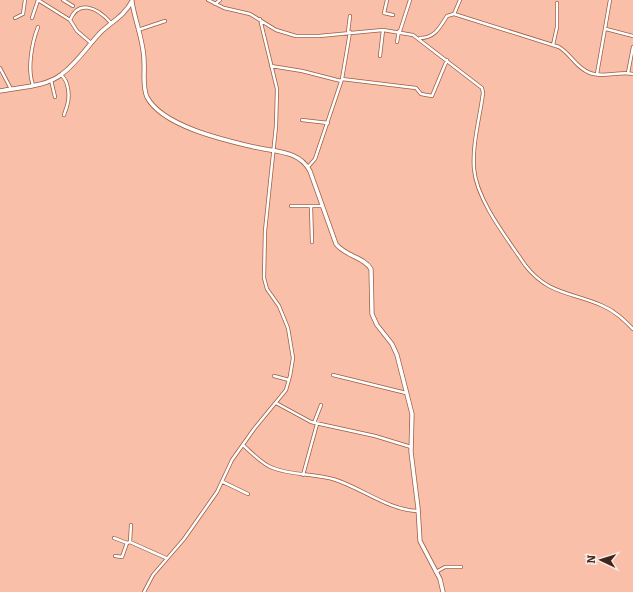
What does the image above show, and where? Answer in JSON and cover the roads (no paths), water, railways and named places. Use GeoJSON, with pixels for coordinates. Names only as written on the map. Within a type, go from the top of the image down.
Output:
{"type":"FeatureCollection","features":[{"type":"Feature","properties":{"kind":"street"},"geometry":{"type":"LineString","coordinates":[[15,18],[24,14],[25,0]]}},
{"type":"Feature","properties":{"kind":"street"},"geometry":{"type":"LineString","coordinates":[[32,18],[38,0],[70,20],[77,31],[91,43]]}},
{"type":"Feature","properties":{"kind":"street"},"geometry":{"type":"LineString","coordinates":[[63,0],[73,6]]}},
{"type":"Feature","properties":{"kind":"street"},"geometry":{"type":"LineString","coordinates":[[208,0],[216,4],[250,14],[281,32],[299,36],[319,36],[383,30],[400,31],[419,38],[482,88],[483,93],[474,160],[475,175],[486,204],[531,273],[546,286],[602,306],[619,316],[633,329]]}},
{"type":"Feature","properties":{"kind":"street"},"geometry":{"type":"LineString","coordinates":[[216,4],[220,0]]}},
{"type":"Feature","properties":{"kind":"street"},"geometry":{"type":"LineString","coordinates":[[387,0],[384,13],[393,16]]}},
{"type":"Feature","properties":{"kind":"street"},"geometry":{"type":"LineString","coordinates":[[397,42],[410,0]]}},
{"type":"Feature","properties":{"kind":"street"},"geometry":{"type":"LineString","coordinates":[[454,14],[460,0]]}},
{"type":"Feature","properties":{"kind":"street"},"geometry":{"type":"LineString","coordinates":[[597,74],[610,0]]}},
{"type":"Feature","properties":{"kind":"street"},"geometry":{"type":"LineString","coordinates":[[0,91],[33,85],[51,80],[61,75],[91,43],[124,13],[132,1]]}},
{"type":"Feature","properties":{"kind":"street"},"geometry":{"type":"LineString","coordinates":[[132,1],[144,54],[145,92],[157,110],[179,124],[242,144],[296,156],[304,161],[308,167],[336,244],[343,251],[368,264],[371,269],[372,314],[377,325],[396,351],[413,420],[411,447],[421,544],[440,579],[442,592]]}},
{"type":"Feature","properties":{"kind":"street"},"geometry":{"type":"LineString","coordinates":[[553,44],[557,27],[557,2]]}},
{"type":"Feature","properties":{"kind":"street"},"geometry":{"type":"LineString","coordinates":[[90,3],[111,24]]}},
{"type":"Feature","properties":{"kind":"street"},"geometry":{"type":"LineString","coordinates":[[70,20],[73,6],[75,4]]}},
{"type":"Feature","properties":{"kind":"street"},"geometry":{"type":"LineString","coordinates":[[419,38],[431,36],[447,16],[454,14],[553,44],[565,51],[581,68],[588,72],[597,74],[633,74]]}},
{"type":"Feature","properties":{"kind":"street"},"geometry":{"type":"LineString","coordinates":[[308,167],[314,162],[342,80],[350,16]]}},
{"type":"Feature","properties":{"kind":"street"},"geometry":{"type":"LineString","coordinates":[[144,592],[150,579],[166,558],[184,539],[222,482],[232,460],[244,446],[254,429],[286,390],[289,380],[293,358],[291,340],[282,311],[267,289],[264,278],[265,231],[277,89],[260,20]]}},
{"type":"Feature","properties":{"kind":"street"},"geometry":{"type":"LineString","coordinates":[[138,30],[165,21]]}},
{"type":"Feature","properties":{"kind":"street"},"geometry":{"type":"LineString","coordinates":[[33,85],[30,75],[31,59],[38,27]]}},
{"type":"Feature","properties":{"kind":"street"},"geometry":{"type":"LineString","coordinates":[[606,29],[633,36]]}},
{"type":"Feature","properties":{"kind":"street"},"geometry":{"type":"LineString","coordinates":[[380,56],[383,30]]}},
{"type":"Feature","properties":{"kind":"street"},"geometry":{"type":"LineString","coordinates":[[628,73],[633,47]]}},
{"type":"Feature","properties":{"kind":"street"},"geometry":{"type":"LineString","coordinates":[[272,66],[342,80],[416,88],[421,94],[432,96],[447,60]]}},
{"type":"Feature","properties":{"kind":"street"},"geometry":{"type":"LineString","coordinates":[[0,68],[12,89]]}},
{"type":"Feature","properties":{"kind":"street"},"geometry":{"type":"LineString","coordinates":[[61,75],[66,79],[67,83],[68,105],[64,115]]}},
{"type":"Feature","properties":{"kind":"street"},"geometry":{"type":"LineString","coordinates":[[51,80],[55,97]]}},
{"type":"Feature","properties":{"kind":"street"},"geometry":{"type":"LineString","coordinates":[[302,120],[328,123]]}},
{"type":"Feature","properties":{"kind":"street"},"geometry":{"type":"LineString","coordinates":[[291,206],[322,206]]}},
{"type":"Feature","properties":{"kind":"street"},"geometry":{"type":"LineString","coordinates":[[310,207],[312,242]]}},
{"type":"Feature","properties":{"kind":"street"},"geometry":{"type":"LineString","coordinates":[[332,375],[406,393]]}},
{"type":"Feature","properties":{"kind":"street"},"geometry":{"type":"LineString","coordinates":[[274,376],[289,380]]}},
{"type":"Feature","properties":{"kind":"street"},"geometry":{"type":"LineString","coordinates":[[276,403],[315,423],[375,436],[411,447]]}},
{"type":"Feature","properties":{"kind":"street"},"geometry":{"type":"LineString","coordinates":[[303,474],[315,423],[321,405]]}},
{"type":"Feature","properties":{"kind":"street"},"geometry":{"type":"LineString","coordinates":[[244,446],[271,468],[303,474],[315,474],[337,480],[399,509],[417,511]]}},
{"type":"Feature","properties":{"kind":"street"},"geometry":{"type":"LineString","coordinates":[[222,482],[248,494]]}},
{"type":"Feature","properties":{"kind":"street"},"geometry":{"type":"LineString","coordinates":[[130,542],[131,525]]}},
{"type":"Feature","properties":{"kind":"street"},"geometry":{"type":"LineString","coordinates":[[114,538],[127,543],[130,542],[166,558]]}},
{"type":"Feature","properties":{"kind":"street"},"geometry":{"type":"LineString","coordinates":[[115,556],[122,557],[127,543]]}},
{"type":"Feature","properties":{"kind":"street"},"geometry":{"type":"LineString","coordinates":[[436,572],[445,567],[461,567]]}}]}
